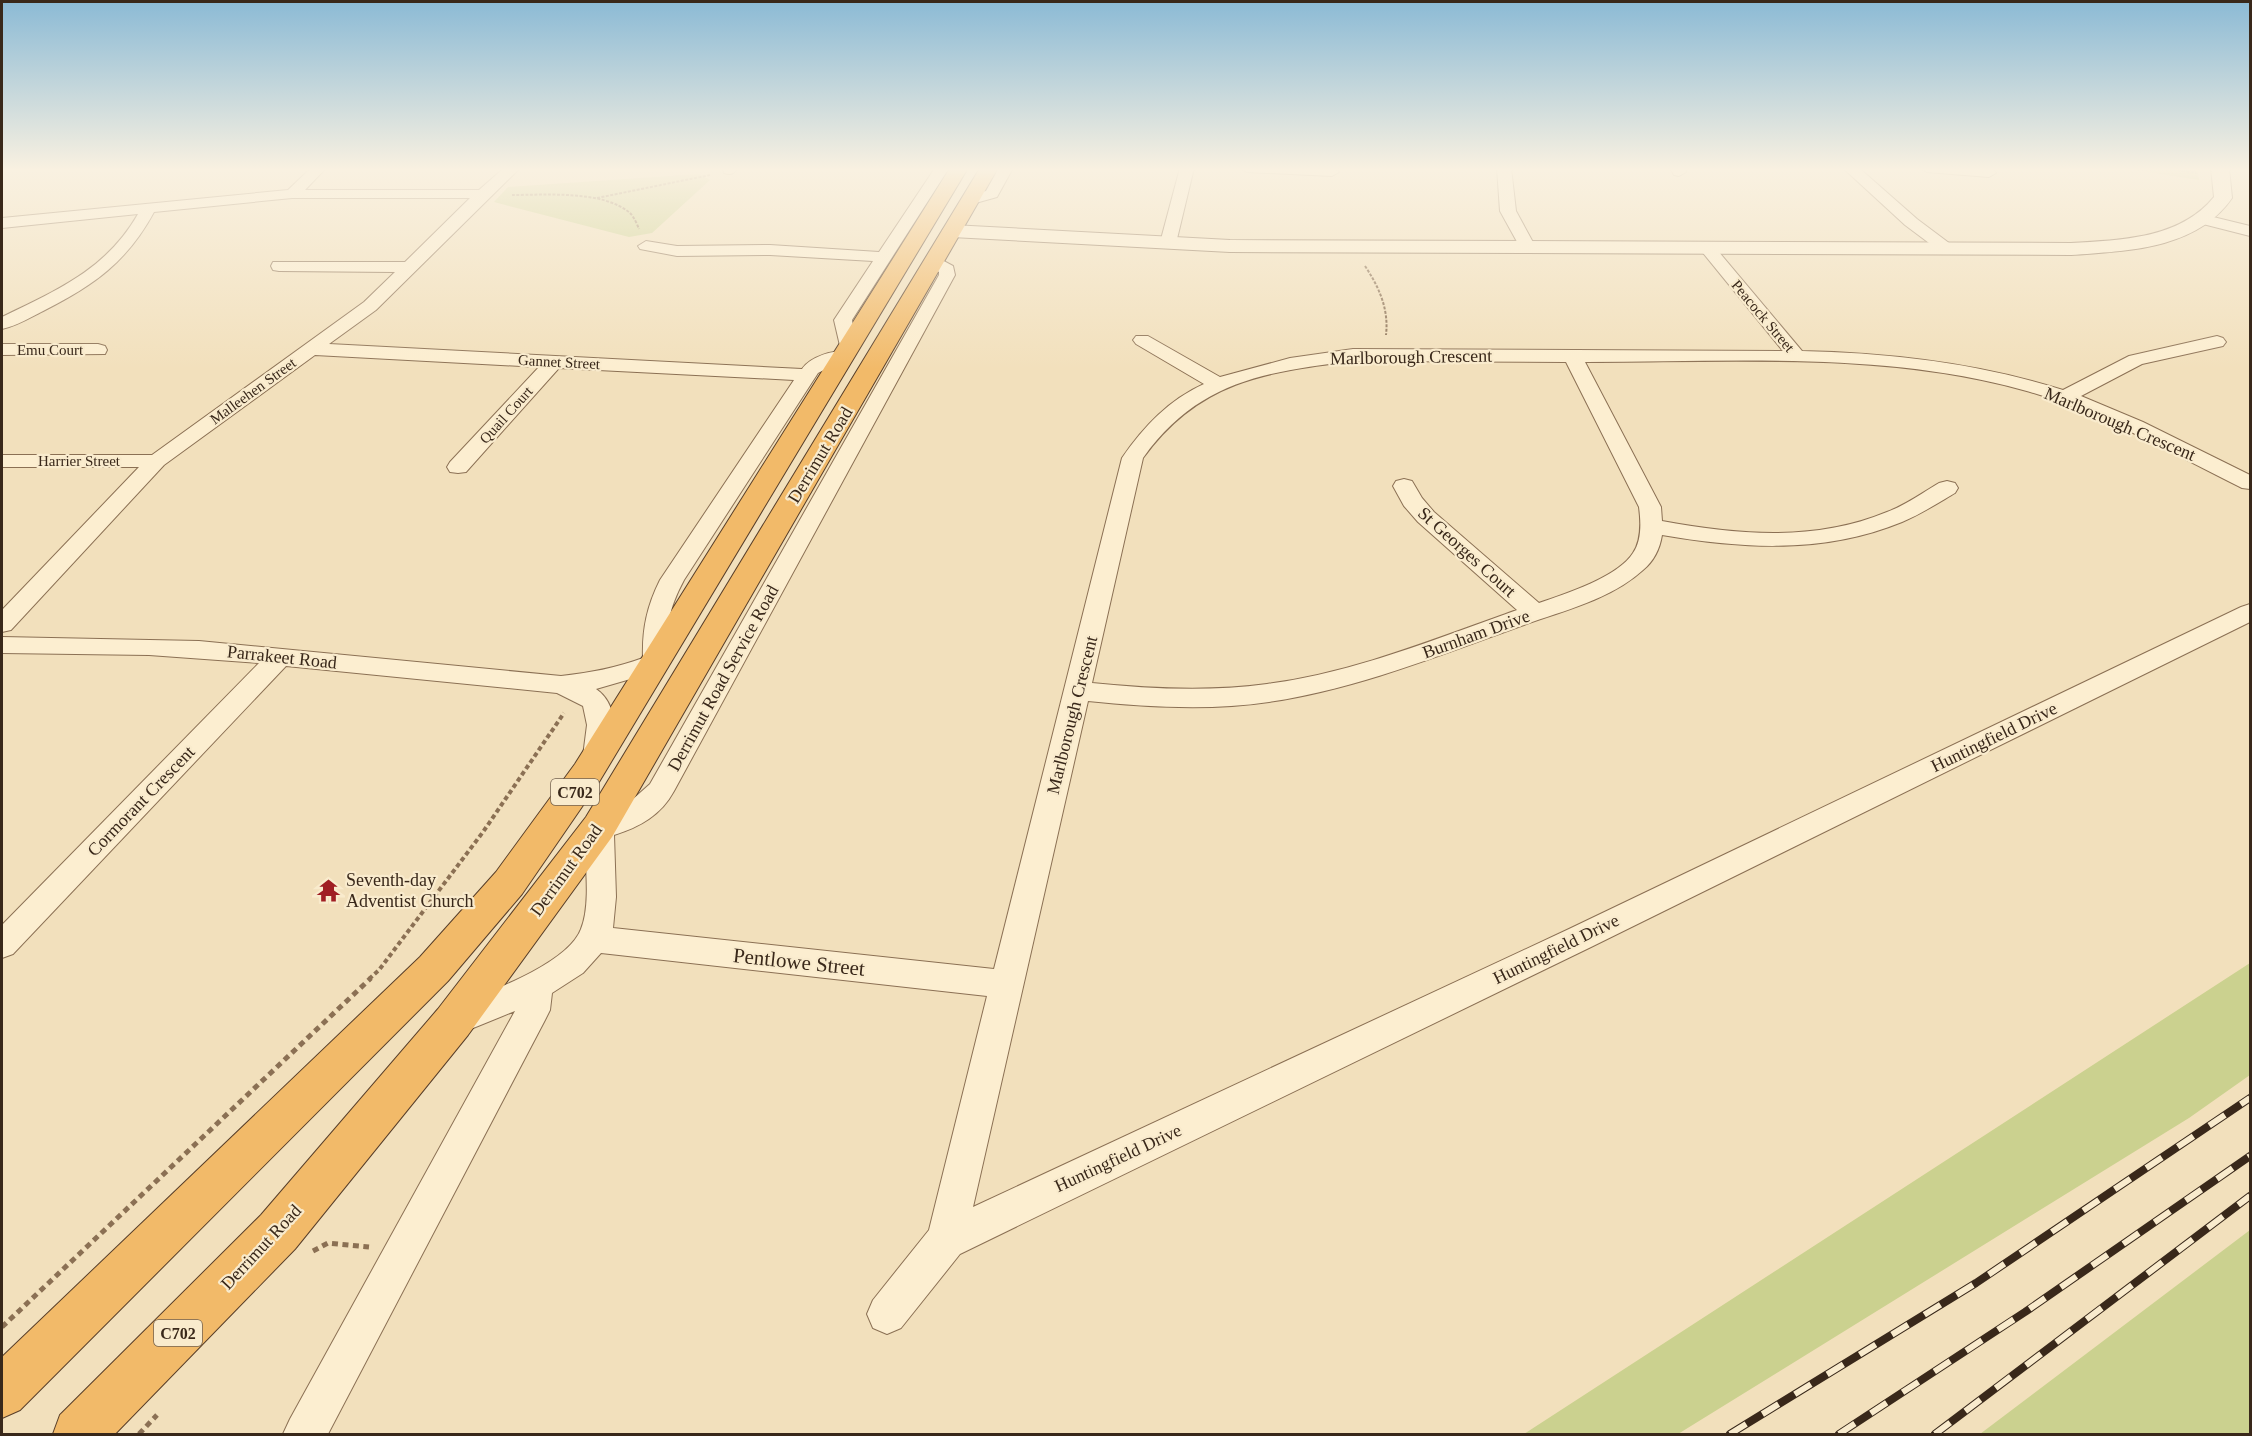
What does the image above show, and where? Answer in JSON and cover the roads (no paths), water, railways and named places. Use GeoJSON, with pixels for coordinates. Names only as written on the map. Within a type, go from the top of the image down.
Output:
{"type":"FeatureCollection","features":[{"type":"Feature","properties":{"kind":"highway","name":"Derrimut Road"},"geometry":{"type":"LineString","coordinates":[[78,1434],[278,1232],[453,1022],[599,827],[889,265],[930,235]]}},
{"type":"Feature","properties":{"kind":"highway","name":"Derrimut Road"},"geometry":{"type":"LineString","coordinates":[[2,1392],[312,1091],[434,969],[509,884],[548,831],[597,756],[839,365],[934,263],[937,235]]}},
{"type":"Feature","properties":{"kind":"highway"},"geometry":{"type":"LineString","coordinates":[[889,265],[934,263]]}},
{"type":"Feature","properties":{"kind":"street"},"geometry":{"type":"LineString","coordinates":[[2,324],[66,292],[105,267],[134,235]]}},
{"type":"Feature","properties":{"kind":"street","name":"Malleehen Street"},"geometry":{"type":"LineString","coordinates":[[2,624],[157,460],[370,306],[442,235]]}},
{"type":"Feature","properties":{"kind":"street"},"geometry":{"type":"LineString","coordinates":[[646,246],[677,252],[770,250],[889,265],[890,246],[897,235]]}},
{"type":"Feature","properties":{"kind":"street"},"geometry":{"type":"LineString","coordinates":[[1026,235],[1230,246],[1707,248],[2098,248],[2165,235]]}},
{"type":"Feature","properties":{"kind":"street"},"geometry":{"type":"LineString","coordinates":[[1168,243],[1170,235]]}},
{"type":"Feature","properties":{"kind":"street"},"geometry":{"type":"LineString","coordinates":[[1521,235],[1527,246]]}},
{"type":"Feature","properties":{"kind":"street"},"geometry":{"type":"LineString","coordinates":[[1927,235],[1942,248]]}},
{"type":"Feature","properties":{"kind":"street","name":"Peacock Street"},"geometry":{"type":"LineString","coordinates":[[1707,248],[1797,357]]}},
{"type":"Feature","properties":{"kind":"street","name":"Derrimut Road Service Road"},"geometry":{"type":"LineString","coordinates":[[599,827],[619,823],[639,814],[660,791],[947,274],[947,270],[934,263]]}},
{"type":"Feature","properties":{"kind":"street"},"geometry":{"type":"LineString","coordinates":[[279,266],[410,267]]}},
{"type":"Feature","properties":{"kind":"street"},"geometry":{"type":"LineString","coordinates":[[1142,340],[1217,383]]}},
{"type":"Feature","properties":{"kind":"street"},"geometry":{"type":"LineString","coordinates":[[2065,397],[2105,374],[2136,360],[2217,342]]}},
{"type":"Feature","properties":{"kind":"street","name":"Gannet Street"},"geometry":{"type":"LineString","coordinates":[[312,349],[554,362],[839,365]]}},
{"type":"Feature","properties":{"kind":"street","name":"Emu Court"},"geometry":{"type":"LineString","coordinates":[[2,350],[98,350]]}},
{"type":"Feature","properties":{"kind":"street","name":"Marlborough Crescent"},"geometry":{"type":"LineString","coordinates":[[946,1240],[1005,984],[1078,692],[1133,458],[1146,436],[1164,418],[1217,383],[1282,364],[1353,355],[1862,357],[1912,362],[2004,379],[2065,397],[2250,483]]}},
{"type":"Feature","properties":{"kind":"street"},"geometry":{"type":"LineString","coordinates":[[1573,356],[1637,478],[1650,507],[1652,526],[1717,539],[1805,541],[1847,534],[1896,517],[1947,488]]}},
{"type":"Feature","properties":{"kind":"street","name":"Quail Court"},"geometry":{"type":"LineString","coordinates":[[458,467],[554,362]]}},
{"type":"Feature","properties":{"kind":"street","name":"Harrier Street"},"geometry":{"type":"LineString","coordinates":[[2,461],[157,460]]}},
{"type":"Feature","properties":{"kind":"street","name":"St Georges Court"},"geometry":{"type":"LineString","coordinates":[[1404,486],[1412,501],[1426,517],[1535,613]]}},
{"type":"Feature","properties":{"kind":"street","name":"Burnham Drive"},"geometry":{"type":"LineString","coordinates":[[1078,692],[1152,698],[1232,697],[1336,681],[1390,665],[1599,588],[1636,564],[1646,549],[1652,526]]}},
{"type":"Feature","properties":{"kind":"street","name":"Huntingfield Drive"},"geometry":{"type":"LineString","coordinates":[[887,1314],[946,1240],[1569,943],[2250,612]]}},
{"type":"Feature","properties":{"kind":"street","name":"Parrakeet Road"},"geometry":{"type":"LineString","coordinates":[[2,645],[149,646],[279,657],[569,688],[623,675],[656,663]]}},
{"type":"Feature","properties":{"kind":"street","name":"Cormorant Crescent"},"geometry":{"type":"LineString","coordinates":[[2,945],[279,657]]}},
{"type":"Feature","properties":{"kind":"street"},"geometry":{"type":"LineString","coordinates":[[569,688],[595,701],[601,724],[597,756]]}},
{"type":"Feature","properties":{"kind":"street"},"geometry":{"type":"LineString","coordinates":[[453,1022],[537,985],[567,967],[586,950],[596,933],[600,901],[599,827]]}},
{"type":"Feature","properties":{"kind":"street","name":"Pentlowe Street"},"geometry":{"type":"LineString","coordinates":[[592,939],[1005,984]]}},
{"type":"Feature","properties":{"kind":"street"},"geometry":{"type":"LineString","coordinates":[[305,1434],[533,1010],[537,985]]}},
{"type":"Feature","properties":{"kind":"railway"},"geometry":{"type":"LineString","coordinates":[[1730,1434],[1976,1283],[2250,1098]]}},
{"type":"Feature","properties":{"kind":"railway"},"geometry":{"type":"LineString","coordinates":[[1839,1434],[2025,1312],[2250,1156]]}},
{"type":"Feature","properties":{"kind":"railway"},"geometry":{"type":"LineString","coordinates":[[1935,1434],[2250,1196]]}},
{"type":"Feature","properties":{"kind":"place","name":"Seventh-day Adventist Church"},"geometry":{"type":"Point","coordinates":[328,890]}}]}
